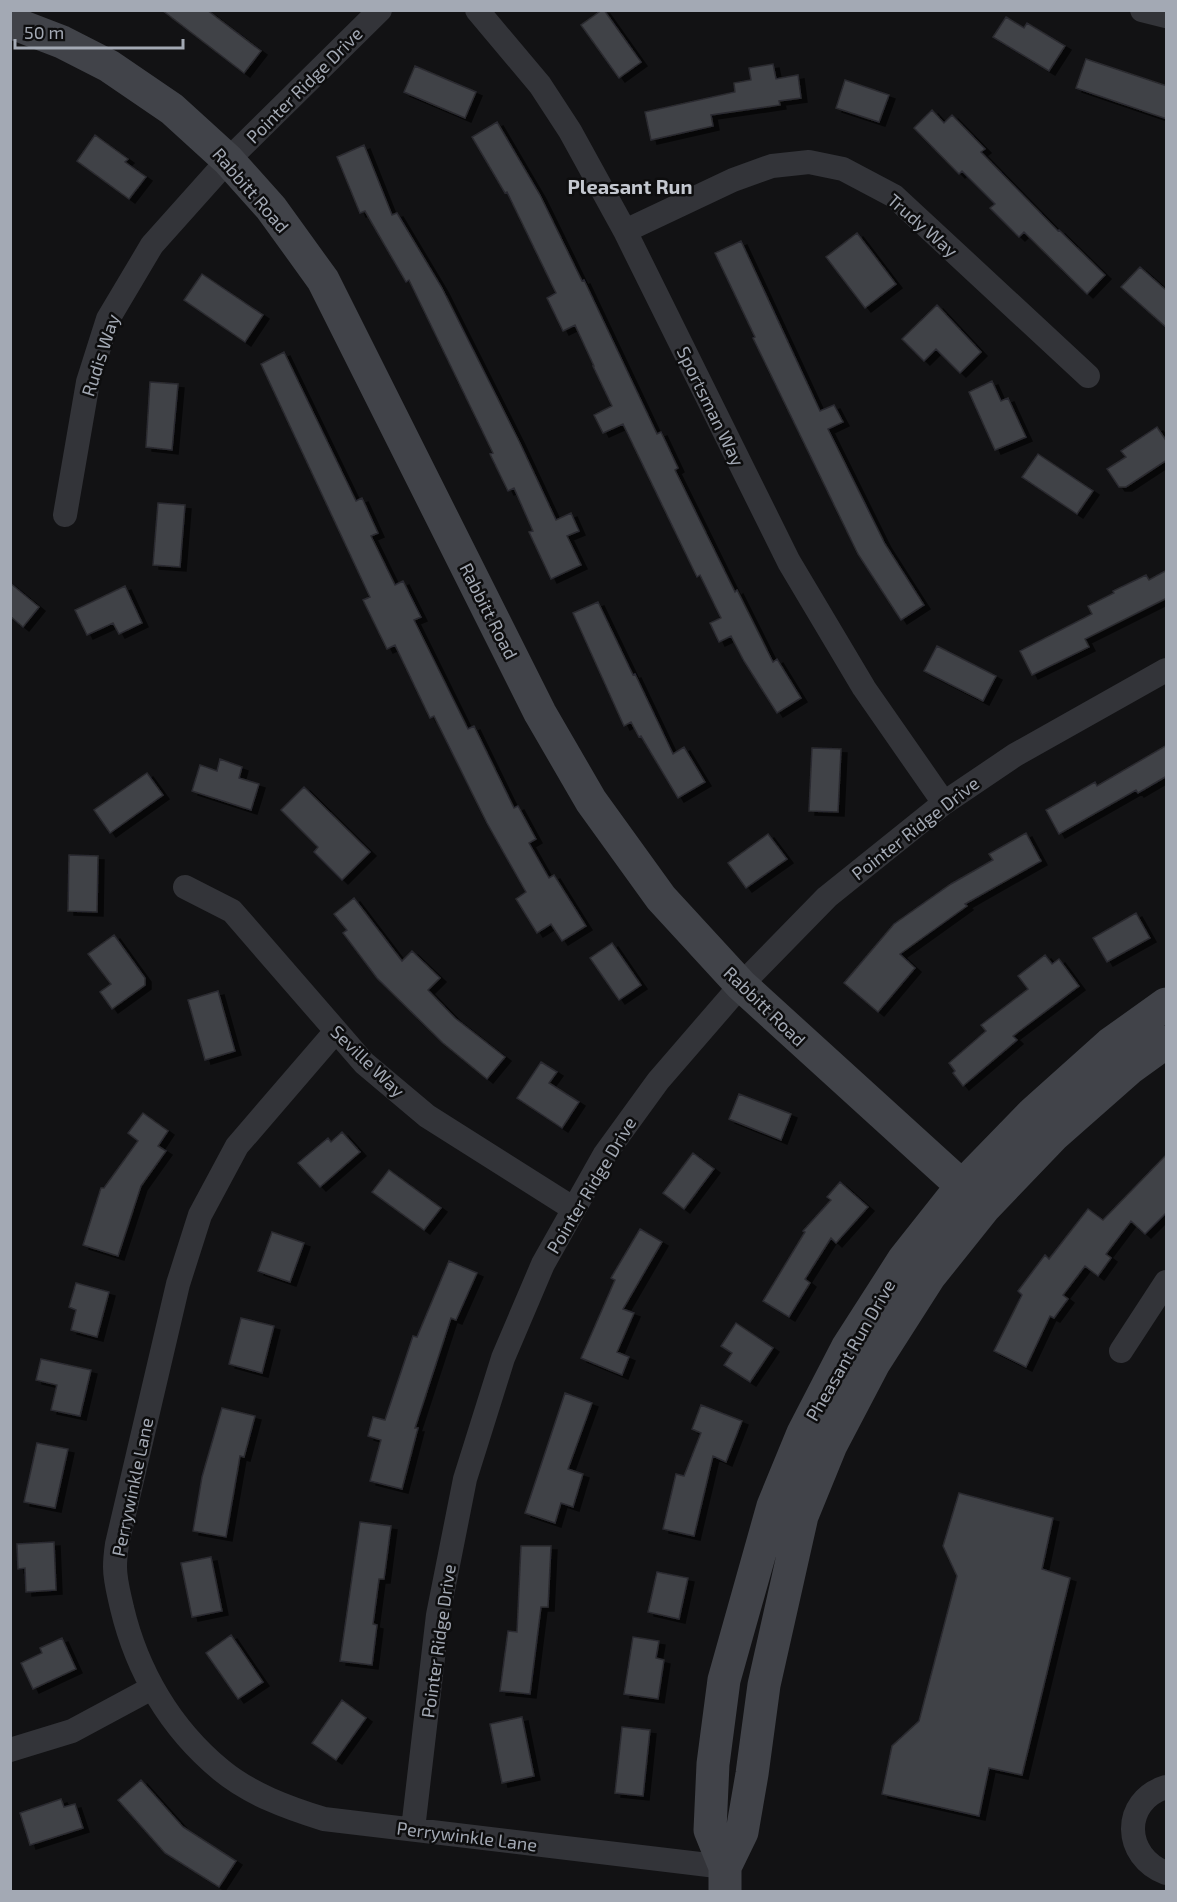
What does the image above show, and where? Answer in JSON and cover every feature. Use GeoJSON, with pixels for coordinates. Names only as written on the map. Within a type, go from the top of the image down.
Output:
{"type":"FeatureCollection","features":[{"type":"Feature","properties":{"kind":"street","name":"Pointer Ridge Drive"},"geometry":{"type":"LineString","coordinates":[[228,160],[380,10]]}},
{"type":"Feature","properties":{"kind":"street","name":"Sportsman Way"},"geometry":{"type":"LineString","coordinates":[[477,10],[540,85],[570,131],[625,231],[789,562],[864,688],[945,803]]}},
{"type":"Feature","properties":{"kind":"street"},"geometry":{"type":"LineString","coordinates":[[1142,10],[1167,16]]}},
{"type":"Feature","properties":{"kind":"street","name":"Rabbitt Road"},"geometry":{"type":"LineString","coordinates":[[10,22],[62,42],[109,66],[172,109],[228,160],[271,208],[322,279],[540,714],[591,801],[661,898],[741,985],[973,1197]]}},
{"type":"Feature","properties":{"kind":"street","name":"Rudis Way"},"geometry":{"type":"LineString","coordinates":[[65,515],[88,382],[108,319],[152,245],[228,160]]}},
{"type":"Feature","properties":{"kind":"street","name":"Trudy Way"},"geometry":{"type":"LineString","coordinates":[[625,231],[734,180],[772,166],[809,162],[843,168],[894,196],[1088,376]]}},
{"type":"Feature","properties":{"kind":"street","name":"Pointer Ridge Drive"},"geometry":{"type":"LineString","coordinates":[[413,1829],[438,1615],[465,1479],[503,1358],[543,1264],[606,1154],[658,1081],[741,985],[827,897],[945,803],[1015,754],[1167,670]]}},
{"type":"Feature","properties":{"kind":"street","name":"Seville Way"},"geometry":{"type":"LineString","coordinates":[[184,887],[232,911],[364,1063],[427,1116],[574,1209]]}},
{"type":"Feature","properties":{"kind":"street","name":"Pheasant Run Drive"},"geometry":{"type":"LineString","coordinates":[[725,1879],[742,1832],[764,1685],[802,1516],[831,1445],[874,1363],[929,1277],[973,1197],[1041,1106],[1110,1044],[1167,1004]]}},
{"type":"Feature","properties":{"kind":"street","name":"Perrywinkle Lane"},"geometry":{"type":"LineString","coordinates":[[336,1030],[237,1146],[200,1215],[178,1284],[117,1544],[115,1567],[129,1635],[152,1688],[172,1721],[222,1771],[288,1808],[324,1819],[413,1829],[725,1879]]}},
{"type":"Feature","properties":{"kind":"street","name":"Pheasant Run Drive"},"geometry":{"type":"LineString","coordinates":[[973,1197],[1054,1135],[1130,1068],[1167,1042]]}},
{"type":"Feature","properties":{"kind":"street"},"geometry":{"type":"LineString","coordinates":[[1121,1351],[1167,1282]]}},
{"type":"Feature","properties":{"kind":"street"},"geometry":{"type":"LineString","coordinates":[[10,1750],[72,1731],[152,1688]]}},
{"type":"Feature","properties":{"kind":"street"},"geometry":{"type":"LineString","coordinates":[[1167,1787],[1148,1796],[1140,1806],[1133,1829],[1134,1841],[1143,1858],[1150,1865],[1167,1873]]}},
{"type":"Feature","properties":{"kind":"building"},"geometry":{"type":"Polygon","coordinates":[[[162,10],[207,10],[261,51],[244,73],[162,10]]]}},
{"type":"Feature","properties":{"kind":"building"},"geometry":{"type":"Polygon","coordinates":[[[602,10],[641,62],[619,78],[581,25],[602,10]]]}},
{"type":"Feature","properties":{"kind":"building"},"geometry":{"type":"Polygon","coordinates":[[[1006,17],[1024,28],[1027,23],[1065,46],[1049,71],[993,37],[1006,17]]]}},
{"type":"Feature","properties":{"kind":"building"},"geometry":{"type":"Polygon","coordinates":[[[1086,59],[1167,86],[1167,119],[1076,88],[1086,59]]]}},
{"type":"Feature","properties":{"kind":"building"},"geometry":{"type":"Polygon","coordinates":[[[773,64],[776,79],[798,75],[801,98],[779,101],[780,105],[711,115],[713,126],[651,140],[645,112],[735,92],[734,83],[751,80],[749,68],[773,64]]]}},
{"type":"Feature","properties":{"kind":"building"},"geometry":{"type":"Polygon","coordinates":[[[415,66],[476,92],[465,118],[404,92],[415,66]]]}},
{"type":"Feature","properties":{"kind":"building"},"geometry":{"type":"Polygon","coordinates":[[[845,80],[889,95],[879,122],[836,108],[845,80]]]}},
{"type":"Feature","properties":{"kind":"building"},"geometry":{"type":"Polygon","coordinates":[[[932,110],[944,123],[952,115],[985,149],[981,152],[1058,231],[1105,275],[1087,294],[1024,232],[1019,237],[990,208],[995,204],[962,171],[959,174],[914,128],[932,110]]]}},
{"type":"Feature","properties":{"kind":"building"},"geometry":{"type":"Polygon","coordinates":[[[497,122],[540,195],[582,281],[584,280],[657,434],[661,432],[678,468],[675,470],[735,592],[737,590],[773,662],[777,659],[801,698],[777,713],[731,636],[719,642],[710,623],[721,618],[700,575],[697,577],[623,424],[603,433],[594,415],[612,406],[575,325],[563,331],[547,298],[556,293],[507,192],[505,193],[472,137],[497,122]]]}},
{"type":"Feature","properties":{"kind":"building"},"geometry":{"type":"Polygon","coordinates":[[[95,135],[128,159],[125,162],[146,177],[129,199],[77,161],[95,135]]]}},
{"type":"Feature","properties":{"kind":"building"},"geometry":{"type":"Polygon","coordinates":[[[364,145],[392,215],[397,213],[442,288],[556,520],[571,513],[579,531],[567,536],[581,565],[551,579],[529,532],[533,531],[514,488],[508,491],[490,454],[493,453],[409,280],[406,282],[365,211],[360,213],[337,157],[364,145]]]}},
{"type":"Feature","properties":{"kind":"building"},"geometry":{"type":"Polygon","coordinates":[[[857,233],[896,284],[865,308],[826,257],[857,233]]]}},
{"type":"Feature","properties":{"kind":"building"},"geometry":{"type":"Polygon","coordinates":[[[741,241],[820,411],[834,405],[843,422],[828,429],[885,544],[924,605],[901,620],[858,554],[753,338],[755,337],[715,253],[741,241]]]}},
{"type":"Feature","properties":{"kind":"building"},"geometry":{"type":"Polygon","coordinates":[[[1140,267],[1167,291],[1167,328],[1121,287],[1140,267]]]}},
{"type":"Feature","properties":{"kind":"building"},"geometry":{"type":"Polygon","coordinates":[[[202,274],[263,315],[245,342],[184,300],[202,274]]]}},
{"type":"Feature","properties":{"kind":"building"},"geometry":{"type":"Polygon","coordinates":[[[937,305],[981,352],[960,373],[936,349],[924,361],[902,339],[937,305]]]}},
{"type":"Feature","properties":{"kind":"building"},"geometry":{"type":"Polygon","coordinates":[[[284,352],[356,501],[362,498],[378,533],[371,536],[395,585],[403,581],[421,617],[414,620],[468,729],[474,726],[514,808],[518,806],[536,839],[529,843],[549,878],[554,875],[586,926],[562,941],[551,924],[537,933],[516,899],[526,892],[487,823],[434,716],[430,718],[395,645],[387,649],[363,600],[370,597],[261,364],[284,352]]]}},
{"type":"Feature","properties":{"kind":"building"},"geometry":{"type":"Polygon","coordinates":[[[992,381],[1001,401],[1008,398],[1026,437],[995,450],[969,392],[992,381]]]}},
{"type":"Feature","properties":{"kind":"building"},"geometry":{"type":"Polygon","coordinates":[[[150,382],[178,384],[172,450],[146,447],[150,382]]]}},
{"type":"Feature","properties":{"kind":"building"},"geometry":{"type":"Polygon","coordinates":[[[1157,427],[1167,442],[1167,460],[1126,487],[1119,487],[1107,469],[1126,457],[1121,451],[1157,427]]]}},
{"type":"Feature","properties":{"kind":"building"},"geometry":{"type":"Polygon","coordinates":[[[1038,454],[1093,491],[1077,514],[1022,477],[1038,454]]]}},
{"type":"Feature","properties":{"kind":"building"},"geometry":{"type":"Polygon","coordinates":[[[158,503],[185,505],[180,567],[153,565],[158,503]]]}},
{"type":"Feature","properties":{"kind":"building"},"geometry":{"type":"Polygon","coordinates":[[[1167,570],[1167,598],[1085,639],[1089,647],[1032,675],[1020,651],[1092,614],[1088,606],[1114,593],[1113,591],[1146,575],[1149,580],[1167,570]]]}},
{"type":"Feature","properties":{"kind":"building"},"geometry":{"type":"Polygon","coordinates":[[[10,583],[39,607],[23,627],[10,616],[10,583]]]}},
{"type":"Feature","properties":{"kind":"building"},"geometry":{"type":"Polygon","coordinates":[[[125,586],[142,623],[119,634],[113,623],[87,635],[75,610],[125,586]]]}},
{"type":"Feature","properties":{"kind":"building"},"geometry":{"type":"Polygon","coordinates":[[[598,602],[673,754],[684,747],[705,782],[678,798],[631,722],[624,726],[573,613],[598,602]]]}},
{"type":"Feature","properties":{"kind":"building"},"geometry":{"type":"Polygon","coordinates":[[[937,646],[996,676],[983,701],[924,671],[937,646]]]}},
{"type":"Feature","properties":{"kind":"building"},"geometry":{"type":"Polygon","coordinates":[[[1167,745],[1167,776],[1138,793],[1136,790],[1059,834],[1046,810],[1095,782],[1097,786],[1167,745]]]}},
{"type":"Feature","properties":{"kind":"building"},"geometry":{"type":"Polygon","coordinates":[[[812,748],[841,749],[838,812],[809,811],[812,748]]]}},
{"type":"Feature","properties":{"kind":"building"},"geometry":{"type":"Polygon","coordinates":[[[220,759],[242,767],[239,778],[259,784],[251,810],[192,791],[200,765],[217,771],[220,759]]]}},
{"type":"Feature","properties":{"kind":"building"},"geometry":{"type":"Polygon","coordinates":[[[147,773],[163,795],[110,833],[94,810],[147,773]]]}},
{"type":"Feature","properties":{"kind":"building"},"geometry":{"type":"Polygon","coordinates":[[[304,787],[370,852],[342,880],[314,852],[318,847],[281,810],[304,787]]]}},
{"type":"Feature","properties":{"kind":"building"},"geometry":{"type":"Polygon","coordinates":[[[1026,833],[1041,861],[965,904],[967,906],[900,954],[915,968],[878,1012],[844,983],[894,924],[951,884],[993,860],[989,854],[1026,833]]]}},
{"type":"Feature","properties":{"kind":"building"},"geometry":{"type":"Polygon","coordinates":[[[768,834],[787,859],[746,888],[728,863],[768,834]]]}},
{"type":"Feature","properties":{"kind":"building"},"geometry":{"type":"Polygon","coordinates":[[[69,855],[98,856],[97,912],[68,911],[69,855]]]}},
{"type":"Feature","properties":{"kind":"building"},"geometry":{"type":"Polygon","coordinates":[[[354,898],[402,961],[412,951],[440,978],[428,990],[455,1018],[505,1057],[487,1079],[443,1043],[377,978],[343,933],[347,930],[334,914],[354,898]]]}},
{"type":"Feature","properties":{"kind":"building"},"geometry":{"type":"Polygon","coordinates":[[[1136,913],[1150,938],[1107,962],[1093,938],[1136,913]]]}},
{"type":"Feature","properties":{"kind":"building"},"geometry":{"type":"Polygon","coordinates":[[[114,935],[145,978],[145,985],[112,1009],[100,992],[111,984],[88,954],[114,935]]]}},
{"type":"Feature","properties":{"kind":"building"},"geometry":{"type":"Polygon","coordinates":[[[612,943],[641,985],[619,1000],[590,958],[612,943]]]}},
{"type":"Feature","properties":{"kind":"building"},"geometry":{"type":"Polygon","coordinates":[[[1045,955],[1052,964],[1059,959],[1079,986],[1013,1036],[1017,1040],[963,1086],[949,1063],[986,1031],[981,1025],[1028,989],[1018,976],[1045,955]]]}},
{"type":"Feature","properties":{"kind":"building"},"geometry":{"type":"Polygon","coordinates":[[[218,991],[235,1051],[205,1060],[188,1000],[218,991]]]}},
{"type":"Feature","properties":{"kind":"building"},"geometry":{"type":"Polygon","coordinates":[[[541,1062],[557,1072],[549,1083],[579,1102],[562,1128],[517,1098],[541,1062]]]}},
{"type":"Feature","properties":{"kind":"building"},"geometry":{"type":"Polygon","coordinates":[[[739,1094],[791,1114],[781,1140],[729,1119],[739,1094]]]}},
{"type":"Feature","properties":{"kind":"building"},"geometry":{"type":"Polygon","coordinates":[[[143,1113],[168,1131],[158,1146],[166,1151],[141,1186],[118,1256],[83,1245],[101,1188],[104,1188],[138,1141],[128,1133],[143,1113]]]}},
{"type":"Feature","properties":{"kind":"building"},"geometry":{"type":"Polygon","coordinates":[[[342,1132],[360,1152],[320,1187],[298,1163],[328,1138],[331,1142],[342,1132]]]}},
{"type":"Feature","properties":{"kind":"building"},"geometry":{"type":"Polygon","coordinates":[[[693,1153],[714,1169],[684,1209],[663,1193],[693,1153]]]}},
{"type":"Feature","properties":{"kind":"building"},"geometry":{"type":"Polygon","coordinates":[[[1167,1154],[1167,1212],[1145,1234],[1131,1221],[1106,1254],[1111,1258],[1098,1276],[1085,1266],[1063,1295],[1068,1299],[1054,1318],[1050,1316],[1026,1367],[994,1351],[1022,1295],[1018,1291],[1045,1255],[1049,1259],[1088,1209],[1103,1220],[1167,1154]]]}},
{"type":"Feature","properties":{"kind":"building"},"geometry":{"type":"Polygon","coordinates":[[[389,1170],[441,1208],[424,1230],[372,1192],[389,1170]]]}},
{"type":"Feature","properties":{"kind":"building"},"geometry":{"type":"Polygon","coordinates":[[[840,1182],[868,1207],[836,1243],[831,1238],[805,1279],[810,1283],[789,1317],[763,1301],[805,1232],[803,1231],[831,1200],[827,1197],[840,1182]]]}},
{"type":"Feature","properties":{"kind":"building"},"geometry":{"type":"Polygon","coordinates":[[[640,1229],[662,1242],[623,1309],[634,1313],[617,1352],[629,1357],[622,1375],[581,1358],[615,1280],[611,1278],[640,1229]]]}},
{"type":"Feature","properties":{"kind":"building"},"geometry":{"type":"Polygon","coordinates":[[[272,1232],[304,1243],[290,1282],[258,1271],[272,1232]]]}},
{"type":"Feature","properties":{"kind":"building"},"geometry":{"type":"Polygon","coordinates":[[[449,1261],[477,1273],[456,1320],[451,1318],[415,1428],[418,1428],[402,1489],[370,1481],[381,1440],[368,1436],[373,1417],[385,1420],[413,1336],[417,1337],[449,1261]]]}},
{"type":"Feature","properties":{"kind":"building"},"geometry":{"type":"Polygon","coordinates":[[[76,1283],[109,1292],[97,1337],[71,1330],[76,1310],[69,1307],[76,1283]]]}},
{"type":"Feature","properties":{"kind":"building"},"geometry":{"type":"Polygon","coordinates":[[[241,1318],[274,1326],[262,1373],[229,1364],[241,1318]]]}},
{"type":"Feature","properties":{"kind":"building"},"geometry":{"type":"Polygon","coordinates":[[[736,1323],[773,1348],[750,1382],[724,1365],[732,1353],[721,1346],[736,1323]]]}},
{"type":"Feature","properties":{"kind":"building"},"geometry":{"type":"Polygon","coordinates":[[[41,1359],[91,1370],[80,1416],[51,1410],[57,1385],[36,1380],[41,1359]]]}},
{"type":"Feature","properties":{"kind":"building"},"geometry":{"type":"Polygon","coordinates":[[[565,1393],[592,1403],[568,1469],[583,1474],[573,1507],[561,1503],[555,1523],[525,1513],[565,1393]]]}},
{"type":"Feature","properties":{"kind":"building"},"geometry":{"type":"Polygon","coordinates":[[[701,1405],[742,1421],[726,1462],[713,1456],[694,1536],[663,1529],[676,1474],[684,1476],[701,1433],[692,1429],[701,1405]]]}},
{"type":"Feature","properties":{"kind":"building"},"geometry":{"type":"Polygon","coordinates":[[[222,1408],[255,1416],[244,1457],[240,1456],[226,1537],[193,1531],[202,1477],[222,1408]]]}},
{"type":"Feature","properties":{"kind":"building"},"geometry":{"type":"Polygon","coordinates":[[[37,1443],[68,1449],[55,1508],[24,1502],[37,1443]]]}},
{"type":"Feature","properties":{"kind":"building"},"geometry":{"type":"Polygon","coordinates":[[[959,1493],[1053,1518],[1042,1569],[1070,1578],[1022,1775],[989,1768],[979,1816],[882,1794],[892,1746],[919,1721],[957,1576],[943,1546],[959,1493]]]}},
{"type":"Feature","properties":{"kind":"building"},"geometry":{"type":"Polygon","coordinates":[[[360,1522],[391,1526],[384,1579],[379,1579],[373,1624],[377,1625],[372,1665],[340,1661],[360,1522]]]}},
{"type":"Feature","properties":{"kind":"building"},"geometry":{"type":"Polygon","coordinates":[[[54,1542],[56,1590],[26,1592],[25,1568],[18,1569],[17,1544],[54,1542]]]}},
{"type":"Feature","properties":{"kind":"building"},"geometry":{"type":"Polygon","coordinates":[[[521,1546],[551,1546],[548,1607],[541,1607],[530,1694],[500,1691],[508,1631],[517,1632],[521,1546]]]}},
{"type":"Feature","properties":{"kind":"building"},"geometry":{"type":"Polygon","coordinates":[[[211,1557],[222,1611],[192,1617],[181,1563],[211,1557]]]}},
{"type":"Feature","properties":{"kind":"building"},"geometry":{"type":"Polygon","coordinates":[[[657,1572],[688,1578],[679,1619],[648,1612],[657,1572]]]}},
{"type":"Feature","properties":{"kind":"building"},"geometry":{"type":"Polygon","coordinates":[[[231,1635],[263,1682],[238,1699],[206,1653],[231,1635]]]}},
{"type":"Feature","properties":{"kind":"building"},"geometry":{"type":"Polygon","coordinates":[[[633,1637],[659,1641],[656,1658],[664,1660],[658,1699],[624,1694],[633,1637]]]}},
{"type":"Feature","properties":{"kind":"building"},"geometry":{"type":"Polygon","coordinates":[[[62,1638],[76,1669],[33,1689],[21,1663],[42,1653],[40,1648],[62,1638]]]}},
{"type":"Feature","properties":{"kind":"building"},"geometry":{"type":"Polygon","coordinates":[[[342,1700],[366,1718],[336,1760],[312,1743],[342,1700]]]}},
{"type":"Feature","properties":{"kind":"building"},"geometry":{"type":"Polygon","coordinates":[[[522,1717],[534,1776],[502,1783],[490,1724],[522,1717]]]}},
{"type":"Feature","properties":{"kind":"building"},"geometry":{"type":"Polygon","coordinates":[[[622,1727],[650,1730],[643,1796],[615,1793],[622,1727]]]}},
{"type":"Feature","properties":{"kind":"building"},"geometry":{"type":"Polygon","coordinates":[[[141,1780],[183,1827],[236,1861],[219,1887],[165,1853],[118,1800],[141,1780]]]}},
{"type":"Feature","properties":{"kind":"building"},"geometry":{"type":"Polygon","coordinates":[[[61,1799],[64,1807],[75,1804],[83,1828],[30,1845],[20,1813],[61,1799]]]}},
{"type":"Feature","properties":{"kind":"district","name":"Pleasant Run"},"geometry":{"type":"Point","coordinates":[630,186]}}]}
